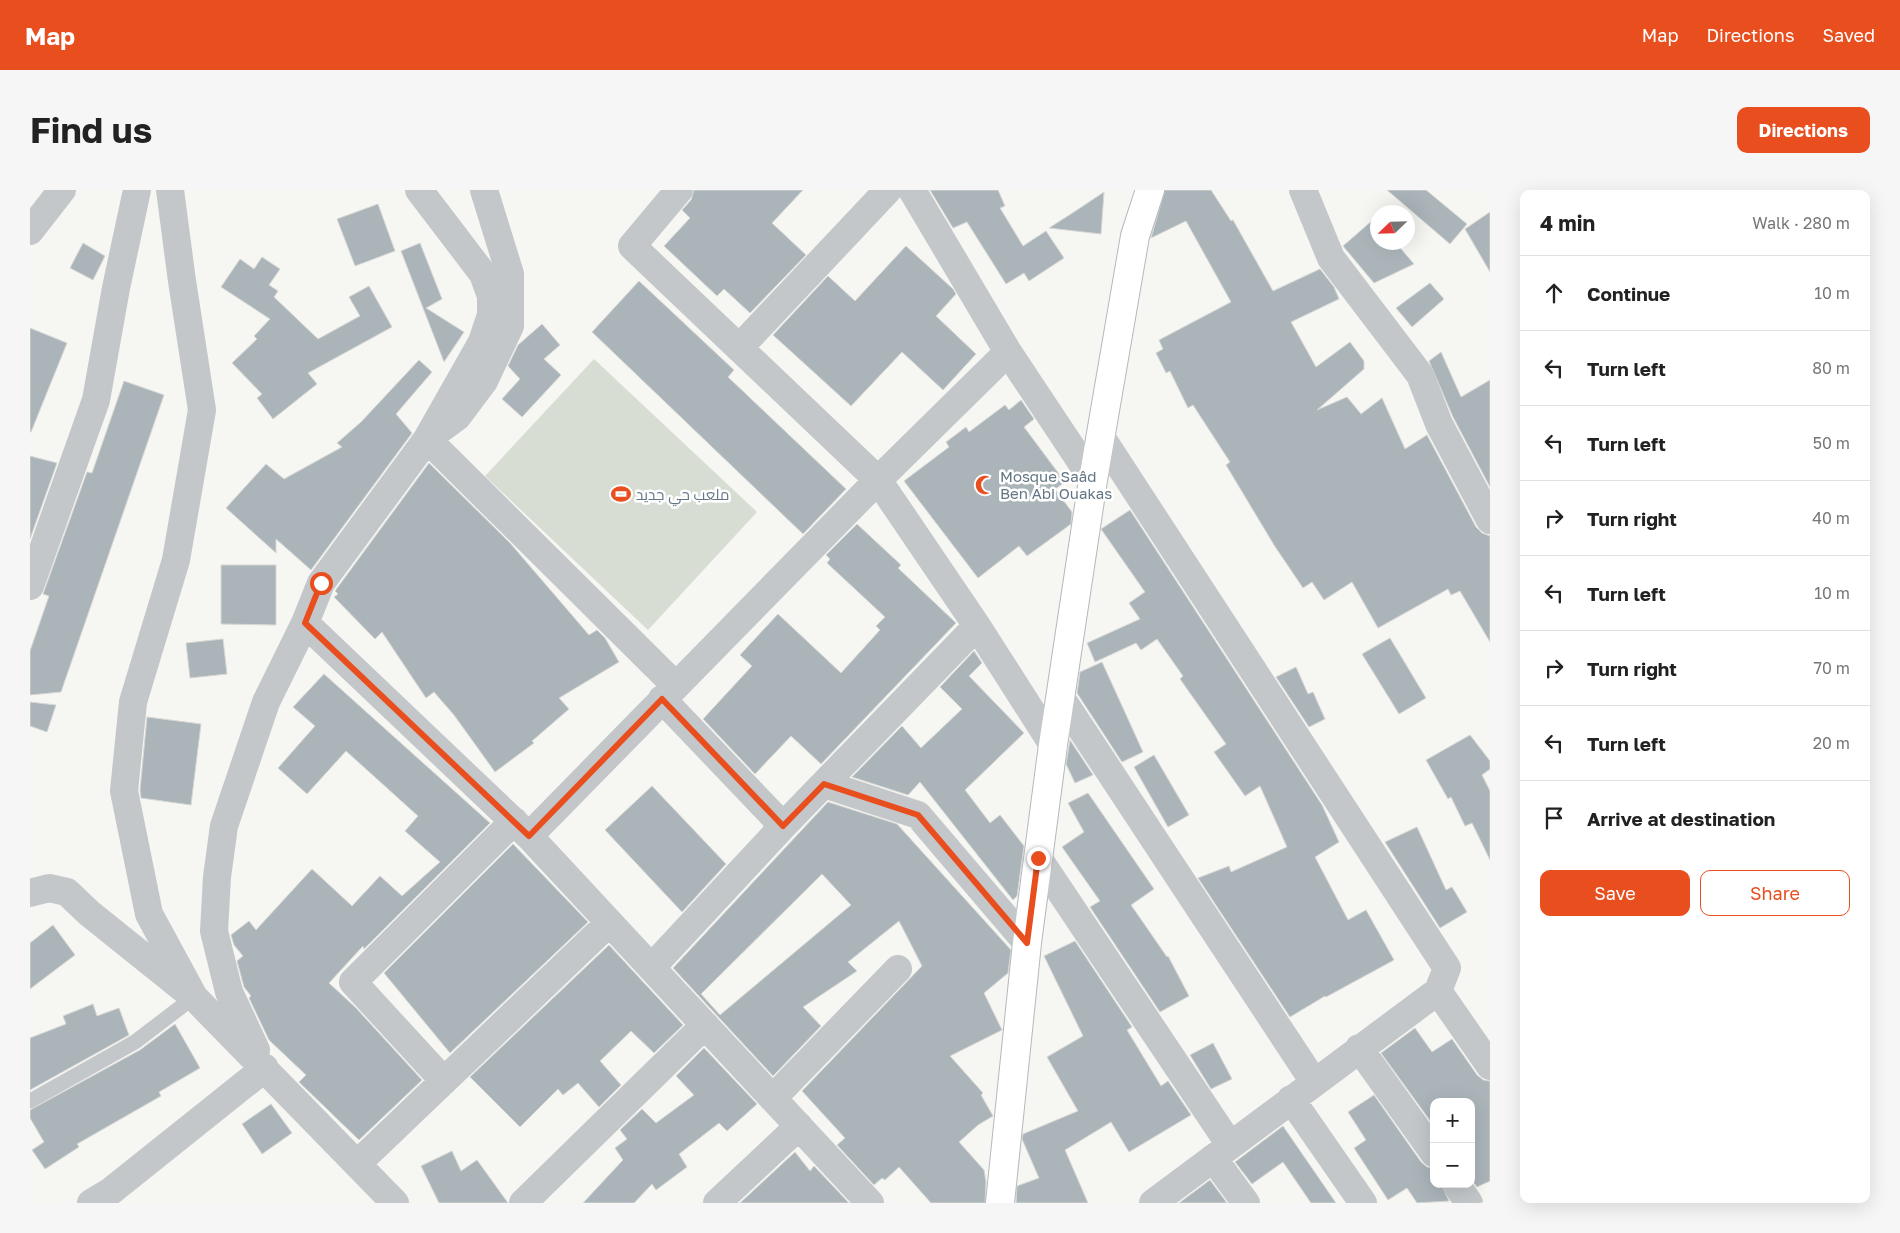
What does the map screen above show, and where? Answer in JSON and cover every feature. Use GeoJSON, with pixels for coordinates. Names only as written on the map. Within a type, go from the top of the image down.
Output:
{"type":"FeatureCollection","features":[{"type":"Feature","properties":{"kind":"street"},"geometry":{"type":"LineString","coordinates":[[30,231],[62,190]]}},
{"type":"Feature","properties":{"kind":"street"},"geometry":{"type":"LineString","coordinates":[[30,586],[96,400],[116,288],[137,190]]}},
{"type":"Feature","properties":{"kind":"street"},"geometry":{"type":"LineString","coordinates":[[170,190],[202,410],[176,560],[132,702],[124,791],[149,914],[194,997]]}},
{"type":"Feature","properties":{"kind":"street"},"geometry":{"type":"LineString","coordinates":[[265,1068],[229,992],[214,931],[217,878],[224,826],[266,702],[305,623],[321,583],[426,439],[482,342],[490,315],[491,296],[483,274],[419,190]]}},
{"type":"Feature","properties":{"kind":"street"},"geometry":{"type":"LineString","coordinates":[[426,439],[457,417],[484,381],[510,326],[510,274],[484,190]]}},
{"type":"Feature","properties":{"kind":"street"},"geometry":{"type":"LineString","coordinates":[[679,190],[632,246],[878,480],[977,626],[1053,745]]}},
{"type":"Feature","properties":{"kind":"street"},"geometry":{"type":"LineString","coordinates":[[739,348],[888,190]]}},
{"type":"Feature","properties":{"kind":"street"},"geometry":{"type":"LineString","coordinates":[[912,190],[1008,352],[1093,480]]}},
{"type":"Feature","properties":{"kind":"street"},"geometry":{"type":"LineString","coordinates":[[1000,1203],[1027,943],[1053,745],[1093,480],[1135,236],[1150,190]]}},
{"type":"Feature","properties":{"kind":"street"},"geometry":{"type":"LineString","coordinates":[[1302,190],[1331,258],[1420,375],[1439,424],[1490,520]]}},
{"type":"Feature","properties":{"kind":"street"},"geometry":{"type":"LineString","coordinates":[[444,1081],[353,982],[522,829],[669,692],[878,480],[1008,352]]}},
{"type":"Feature","properties":{"kind":"street"},"geometry":{"type":"LineString","coordinates":[[1101,437],[1447,968],[1438,990],[1153,1203]]}},
{"type":"Feature","properties":{"kind":"street"},"geometry":{"type":"LineString","coordinates":[[426,439],[669,692],[783,826]]}},
{"type":"Feature","properties":{"kind":"street"},"geometry":{"type":"LineString","coordinates":[[305,623],[522,829],[870,1203]]}},
{"type":"Feature","properties":{"kind":"street"},"geometry":{"type":"LineString","coordinates":[[652,967],[783,826],[977,626]]}},
{"type":"Feature","properties":{"kind":"street"},"geometry":{"type":"LineString","coordinates":[[1061,698],[1314,1082]]}},
{"type":"Feature","properties":{"kind":"street"},"geometry":{"type":"LineString","coordinates":[[824,784],[918,815],[1027,943]]}},
{"type":"Feature","properties":{"kind":"street"},"geometry":{"type":"LineString","coordinates":[[1038,858],[1222,1151],[1246,1203]]}},
{"type":"Feature","properties":{"kind":"street"},"geometry":{"type":"LineString","coordinates":[[30,893],[49,888],[67,892],[89,913],[194,997],[396,1203]]}},
{"type":"Feature","properties":{"kind":"street"},"geometry":{"type":"LineString","coordinates":[[358,1163],[609,923]]}},
{"type":"Feature","properties":{"kind":"street"},"geometry":{"type":"LineString","coordinates":[[773,1098],[898,969]]}},
{"type":"Feature","properties":{"kind":"street"},"geometry":{"type":"LineString","coordinates":[[1438,990],[1482,1040],[1490,1066]]}},
{"type":"Feature","properties":{"kind":"street"},"geometry":{"type":"LineString","coordinates":[[523,1203],[705,1026]]}},
{"type":"Feature","properties":{"kind":"street"},"geometry":{"type":"LineString","coordinates":[[1359,1048],[1430,1147]]}},
{"type":"Feature","properties":{"kind":"street"},"geometry":{"type":"LineString","coordinates":[[91,1203],[111,1191],[265,1068]]}},
{"type":"Feature","properties":{"kind":"street"},"geometry":{"type":"LineString","coordinates":[[1291,1099],[1363,1203]]}},
{"type":"Feature","properties":{"kind":"street"},"geometry":{"type":"LineString","coordinates":[[717,1203],[799,1126]]}},
{"type":"Feature","properties":{"kind":"street"},"geometry":{"type":"LineString","coordinates":[[1459,1188],[1469,1203]]}},
{"type":"Feature","properties":{"kind":"lane"},"geometry":{"type":"LineString","coordinates":[[30,1100],[135,1042],[194,997]]}},
{"type":"Feature","properties":{"kind":"shaded area","name":"ملعب حي جديد"},"geometry":{"type":"Polygon","coordinates":[[[594,359],[757,512],[648,630],[485,476],[594,359]]]}},
{"type":"Feature","properties":{"kind":"building"},"geometry":{"type":"Polygon","coordinates":[[[694,190],[803,190],[772,223],[806,255],[750,313],[724,289],[717,296],[664,246],[690,218],[682,210],[691,200],[694,190]]]}},
{"type":"Feature","properties":{"kind":"building"},"geometry":{"type":"Polygon","coordinates":[[[930,190],[998,190],[1005,206],[1000,208],[1023,246],[1046,231],[1064,258],[1029,281],[1024,273],[1006,284],[967,222],[953,228],[930,190]]]}},
{"type":"Feature","properties":{"kind":"building"},"geometry":{"type":"Polygon","coordinates":[[[1165,190],[1211,190],[1231,221],[1233,220],[1273,291],[1320,269],[1334,287],[1339,299],[1291,322],[1316,367],[1350,342],[1364,361],[1364,369],[1317,410],[1347,397],[1361,414],[1382,398],[1405,449],[1427,435],[1476,527],[1482,533],[1490,536],[1490,642],[1460,591],[1451,595],[1448,589],[1378,628],[1352,582],[1324,600],[1312,582],[1303,588],[1274,545],[1226,465],[1230,462],[1193,405],[1188,408],[1170,371],[1166,373],[1156,353],[1163,349],[1159,340],[1231,302],[1186,221],[1151,238],[1165,190]]]}},
{"type":"Feature","properties":{"kind":"building"},"geometry":{"type":"Polygon","coordinates":[[[1387,190],[1426,190],[1467,224],[1450,244],[1415,214],[1415,205],[1404,205],[1387,190]]]}},
{"type":"Feature","properties":{"kind":"building"},"geometry":{"type":"Polygon","coordinates":[[[1104,192],[1101,234],[1049,228],[1074,212],[1104,192]]]}},
{"type":"Feature","properties":{"kind":"building"},"geometry":{"type":"Polygon","coordinates":[[[378,204],[395,251],[355,266],[337,219],[378,204]]]}},
{"type":"Feature","properties":{"kind":"building"},"geometry":{"type":"Polygon","coordinates":[[[1490,212],[1490,272],[1465,229],[1490,212]]]}},
{"type":"Feature","properties":{"kind":"building"},"geometry":{"type":"Polygon","coordinates":[[[1370,222],[1370,250],[1402,250],[1414,264],[1374,283],[1343,246],[1370,222]]]}},
{"type":"Feature","properties":{"kind":"building"},"geometry":{"type":"Polygon","coordinates":[[[83,243],[105,256],[93,280],[70,268],[83,243]]]}},
{"type":"Feature","properties":{"kind":"building"},"geometry":{"type":"Polygon","coordinates":[[[420,243],[442,299],[426,308],[464,332],[444,362],[401,251],[420,243]]]}},
{"type":"Feature","properties":{"kind":"building"},"geometry":{"type":"Polygon","coordinates":[[[906,246],[953,289],[956,294],[936,316],[976,354],[943,390],[902,352],[851,406],[773,335],[828,276],[855,301],[906,246]]]}},
{"type":"Feature","properties":{"kind":"building"},"geometry":{"type":"Polygon","coordinates":[[[262,257],[280,269],[269,285],[278,291],[274,297],[318,339],[360,316],[349,297],[369,286],[392,327],[308,373],[317,384],[273,419],[257,398],[262,394],[232,363],[257,339],[254,336],[270,319],[221,287],[240,259],[254,269],[262,257]]]}},
{"type":"Feature","properties":{"kind":"building"},"geometry":{"type":"Polygon","coordinates":[[[639,281],[734,370],[728,377],[846,489],[803,534],[592,332],[639,281]]]}},
{"type":"Feature","properties":{"kind":"building"},"geometry":{"type":"Polygon","coordinates":[[[1430,283],[1444,299],[1412,327],[1396,308],[1430,283]]]}},
{"type":"Feature","properties":{"kind":"building"},"geometry":{"type":"Polygon","coordinates":[[[542,324],[560,345],[544,359],[561,375],[522,417],[502,399],[520,379],[508,366],[518,345],[542,324]]]}},
{"type":"Feature","properties":{"kind":"building"},"geometry":{"type":"Polygon","coordinates":[[[30,328],[67,343],[31,432],[30,432],[30,328]]]}},
{"type":"Feature","properties":{"kind":"building"},"geometry":{"type":"Polygon","coordinates":[[[1441,352],[1461,397],[1490,380],[1490,487],[1453,417],[1429,361],[1441,352]]]}},
{"type":"Feature","properties":{"kind":"building"},"geometry":{"type":"Polygon","coordinates":[[[419,360],[432,372],[396,414],[412,433],[311,570],[276,539],[276,553],[226,508],[266,464],[284,479],[342,447],[337,443],[361,422],[419,360]]]}},
{"type":"Feature","properties":{"kind":"building"},"geometry":{"type":"Polygon","coordinates":[[[124,381],[164,395],[61,692],[30,695],[30,651],[49,596],[43,594],[87,472],[92,473],[124,381]]]}},
{"type":"Feature","properties":{"kind":"building"},"geometry":{"type":"Polygon","coordinates":[[[1021,400],[1034,419],[1024,427],[1065,482],[1055,489],[1072,512],[1071,524],[1027,556],[1019,546],[978,578],[904,481],[949,447],[946,442],[966,427],[969,432],[1005,405],[1009,410],[1021,400]]]}},
{"type":"Feature","properties":{"kind":"building"},"geometry":{"type":"Polygon","coordinates":[[[30,456],[57,463],[30,539],[30,456]]]}},
{"type":"Feature","properties":{"kind":"building"},"geometry":{"type":"Polygon","coordinates":[[[429,463],[510,543],[589,635],[597,630],[605,638],[619,662],[559,698],[569,709],[532,741],[534,743],[495,772],[454,715],[434,692],[426,698],[382,632],[375,639],[334,597],[338,594],[335,591],[429,463]]]}},
{"type":"Feature","properties":{"kind":"building"},"geometry":{"type":"Polygon","coordinates":[[[1130,510],[1322,805],[1339,842],[1315,857],[1348,920],[1366,910],[1394,960],[1325,996],[1290,1017],[1198,878],[1229,866],[1231,872],[1287,847],[1260,786],[1245,796],[1214,752],[1226,744],[1180,679],[1183,676],[1157,639],[1141,650],[1136,643],[1095,662],[1087,643],[1140,619],[1129,603],[1145,592],[1101,529],[1130,510]]]}},
{"type":"Feature","properties":{"kind":"building"},"geometry":{"type":"Polygon","coordinates":[[[857,524],[901,565],[898,568],[956,623],[821,764],[791,736],[755,774],[703,719],[752,666],[740,655],[778,614],[841,673],[880,630],[876,626],[885,617],[827,563],[830,559],[826,555],[857,524]]]}},
{"type":"Feature","properties":{"kind":"building"},"geometry":{"type":"Polygon","coordinates":[[[221,565],[276,565],[276,625],[221,624],[221,565]]]}},
{"type":"Feature","properties":{"kind":"building"},"geometry":{"type":"Polygon","coordinates":[[[1390,638],[1426,698],[1399,714],[1362,654],[1390,638]]]}},
{"type":"Feature","properties":{"kind":"building"},"geometry":{"type":"Polygon","coordinates":[[[223,639],[227,674],[190,678],[186,643],[223,639]]]}},
{"type":"Feature","properties":{"kind":"building"},"geometry":{"type":"Polygon","coordinates":[[[974,651],[982,663],[969,676],[1024,733],[965,790],[990,823],[1000,815],[1024,846],[1017,896],[1013,900],[920,782],[908,795],[852,777],[902,726],[921,748],[962,709],[940,687],[974,651]]]}},
{"type":"Feature","properties":{"kind":"building"},"geometry":{"type":"Polygon","coordinates":[[[1102,662],[1143,752],[1122,762],[1077,693],[1080,672],[1102,662]]]}},
{"type":"Feature","properties":{"kind":"building"},"geometry":{"type":"Polygon","coordinates":[[[1296,667],[1308,694],[1313,692],[1325,719],[1309,727],[1276,677],[1296,667]]]}},
{"type":"Feature","properties":{"kind":"building"},"geometry":{"type":"Polygon","coordinates":[[[324,674],[490,823],[364,949],[363,946],[329,983],[356,1008],[422,1080],[359,1140],[299,1082],[306,1075],[269,1040],[249,998],[251,996],[244,987],[237,961],[243,956],[234,945],[231,935],[249,921],[256,930],[312,869],[352,906],[380,876],[402,896],[440,862],[405,831],[418,816],[346,751],[307,794],[278,768],[315,726],[293,707],[324,674]]]}},
{"type":"Feature","properties":{"kind":"building"},"geometry":{"type":"Polygon","coordinates":[[[30,702],[56,705],[47,732],[30,726],[30,702]]]}},
{"type":"Feature","properties":{"kind":"building"},"geometry":{"type":"Polygon","coordinates":[[[147,717],[201,724],[191,805],[141,798],[140,790],[147,717]]]}},
{"type":"Feature","properties":{"kind":"building"},"geometry":{"type":"Polygon","coordinates":[[[1470,735],[1490,761],[1490,769],[1482,775],[1490,791],[1490,860],[1472,823],[1465,826],[1451,797],[1448,799],[1426,760],[1470,735]]]}},
{"type":"Feature","properties":{"kind":"building"},"geometry":{"type":"Polygon","coordinates":[[[1070,740],[1093,775],[1075,783],[1066,764],[1070,740]]]}},
{"type":"Feature","properties":{"kind":"building"},"geometry":{"type":"Polygon","coordinates":[[[1154,755],[1189,815],[1168,827],[1134,767],[1154,755]]]}},
{"type":"Feature","properties":{"kind":"building"},"geometry":{"type":"Polygon","coordinates":[[[652,786],[726,864],[682,912],[605,830],[652,786]]]}},
{"type":"Feature","properties":{"kind":"building"},"geometry":{"type":"Polygon","coordinates":[[[1088,793],[1154,889],[1131,905],[1168,956],[1189,996],[1160,1012],[1090,907],[1100,901],[1062,847],[1084,832],[1068,803],[1088,793]]]}},
{"type":"Feature","properties":{"kind":"building"},"geometry":{"type":"Polygon","coordinates":[[[828,802],[897,824],[1011,950],[1008,973],[984,993],[1002,1030],[950,1056],[983,1093],[981,1095],[993,1116],[978,1125],[959,1142],[984,1170],[986,1182],[985,1203],[931,1203],[899,1167],[885,1180],[882,1178],[874,1185],[837,1145],[845,1138],[802,1091],[922,966],[899,921],[848,962],[857,971],[803,1007],[821,1026],[773,1076],[673,968],[828,802]],[[822,874],[701,994],[720,1015],[851,905],[822,874]]]}},
{"type":"Feature","properties":{"kind":"building"},"geometry":{"type":"Polygon","coordinates":[[[1417,827],[1446,890],[1452,887],[1467,912],[1440,928],[1385,842],[1417,827]]]}},
{"type":"Feature","properties":{"kind":"building"},"geometry":{"type":"Polygon","coordinates":[[[513,844],[588,922],[450,1053],[384,973],[513,844]]]}},
{"type":"Feature","properties":{"kind":"building"},"geometry":{"type":"Polygon","coordinates":[[[53,925],[75,955],[30,989],[30,943],[53,925]]]}},
{"type":"Feature","properties":{"kind":"building"},"geometry":{"type":"Polygon","coordinates":[[[1075,941],[1132,1027],[1127,1030],[1161,1086],[1168,1081],[1191,1115],[1129,1152],[1111,1122],[1065,1150],[1088,1203],[1016,1203],[1017,1186],[1039,1178],[1022,1139],[1023,1134],[1078,1111],[1047,1057],[1083,1036],[1044,956],[1075,941]]]}},
{"type":"Feature","properties":{"kind":"building"},"geometry":{"type":"Polygon","coordinates":[[[609,945],[683,1025],[654,1053],[631,1031],[600,1061],[621,1085],[599,1107],[578,1083],[563,1095],[558,1089],[520,1127],[470,1077],[609,945]]]}},
{"type":"Feature","properties":{"kind":"building"},"geometry":{"type":"Polygon","coordinates":[[[93,1004],[97,1016],[119,1008],[129,1035],[30,1090],[30,1038],[66,1024],[63,1016],[93,1004]]]}},
{"type":"Feature","properties":{"kind":"building"},"geometry":{"type":"Polygon","coordinates":[[[175,1024],[200,1068],[159,1092],[161,1096],[77,1144],[79,1147],[45,1169],[32,1150],[44,1142],[30,1118],[30,1110],[140,1050],[175,1024]]]}},
{"type":"Feature","properties":{"kind":"building"},"geometry":{"type":"Polygon","coordinates":[[[1415,1028],[1432,1052],[1452,1039],[1477,1075],[1483,1080],[1490,1081],[1490,1181],[1477,1187],[1475,1184],[1475,1098],[1430,1098],[1430,1120],[1381,1053],[1415,1028]]]}},
{"type":"Feature","properties":{"kind":"building"},"geometry":{"type":"Polygon","coordinates":[[[1213,1043],[1232,1079],[1211,1089],[1190,1055],[1213,1043]]]}},
{"type":"Feature","properties":{"kind":"building"},"geometry":{"type":"Polygon","coordinates":[[[704,1048],[757,1104],[727,1131],[719,1123],[679,1154],[687,1167],[656,1190],[652,1184],[634,1203],[583,1203],[623,1160],[615,1148],[627,1139],[620,1130],[642,1109],[656,1123],[694,1095],[676,1076],[704,1048]]]}},
{"type":"Feature","properties":{"kind":"building"},"geometry":{"type":"Polygon","coordinates":[[[1374,1095],[1421,1162],[1430,1167],[1430,1188],[1443,1188],[1449,1201],[1417,1203],[1407,1188],[1388,1200],[1354,1148],[1366,1140],[1348,1112],[1374,1095]]]}},
{"type":"Feature","properties":{"kind":"building"},"geometry":{"type":"Polygon","coordinates":[[[271,1104],[292,1133],[262,1154],[242,1124],[271,1104]]]}},
{"type":"Feature","properties":{"kind":"building"},"geometry":{"type":"Polygon","coordinates":[[[1283,1126],[1336,1203],[1311,1203],[1283,1162],[1252,1184],[1235,1162],[1283,1126]]]}},
{"type":"Feature","properties":{"kind":"building"},"geometry":{"type":"Polygon","coordinates":[[[452,1151],[461,1171],[477,1160],[508,1203],[439,1203],[421,1166],[452,1151]]]}},
{"type":"Feature","properties":{"kind":"building"},"geometry":{"type":"Polygon","coordinates":[[[795,1152],[810,1171],[814,1166],[849,1203],[740,1203],[795,1152]]]}},
{"type":"Feature","properties":{"kind":"building"},"geometry":{"type":"Polygon","coordinates":[[[1210,1180],[1227,1203],[1179,1203],[1210,1180]]]}},
{"type":"Feature","properties":{"kind":"place","name":"Mosque Saâd Ben Abi Ouakas"},"geometry":{"type":"Point","coordinates":[985,485]}},
{"type":"Feature","properties":{"kind":"place","name":"ملعب حي جديد"},"geometry":{"type":"Point","coordinates":[621,494]}},
{"type":"Feature","properties":{"kind":"route"},"geometry":{"type":"LineString","coordinates":[[321,583],[305,623],[529,836],[662,699],[783,826],[824,784],[918,815],[1027,943],[1038,858]]}}]}
